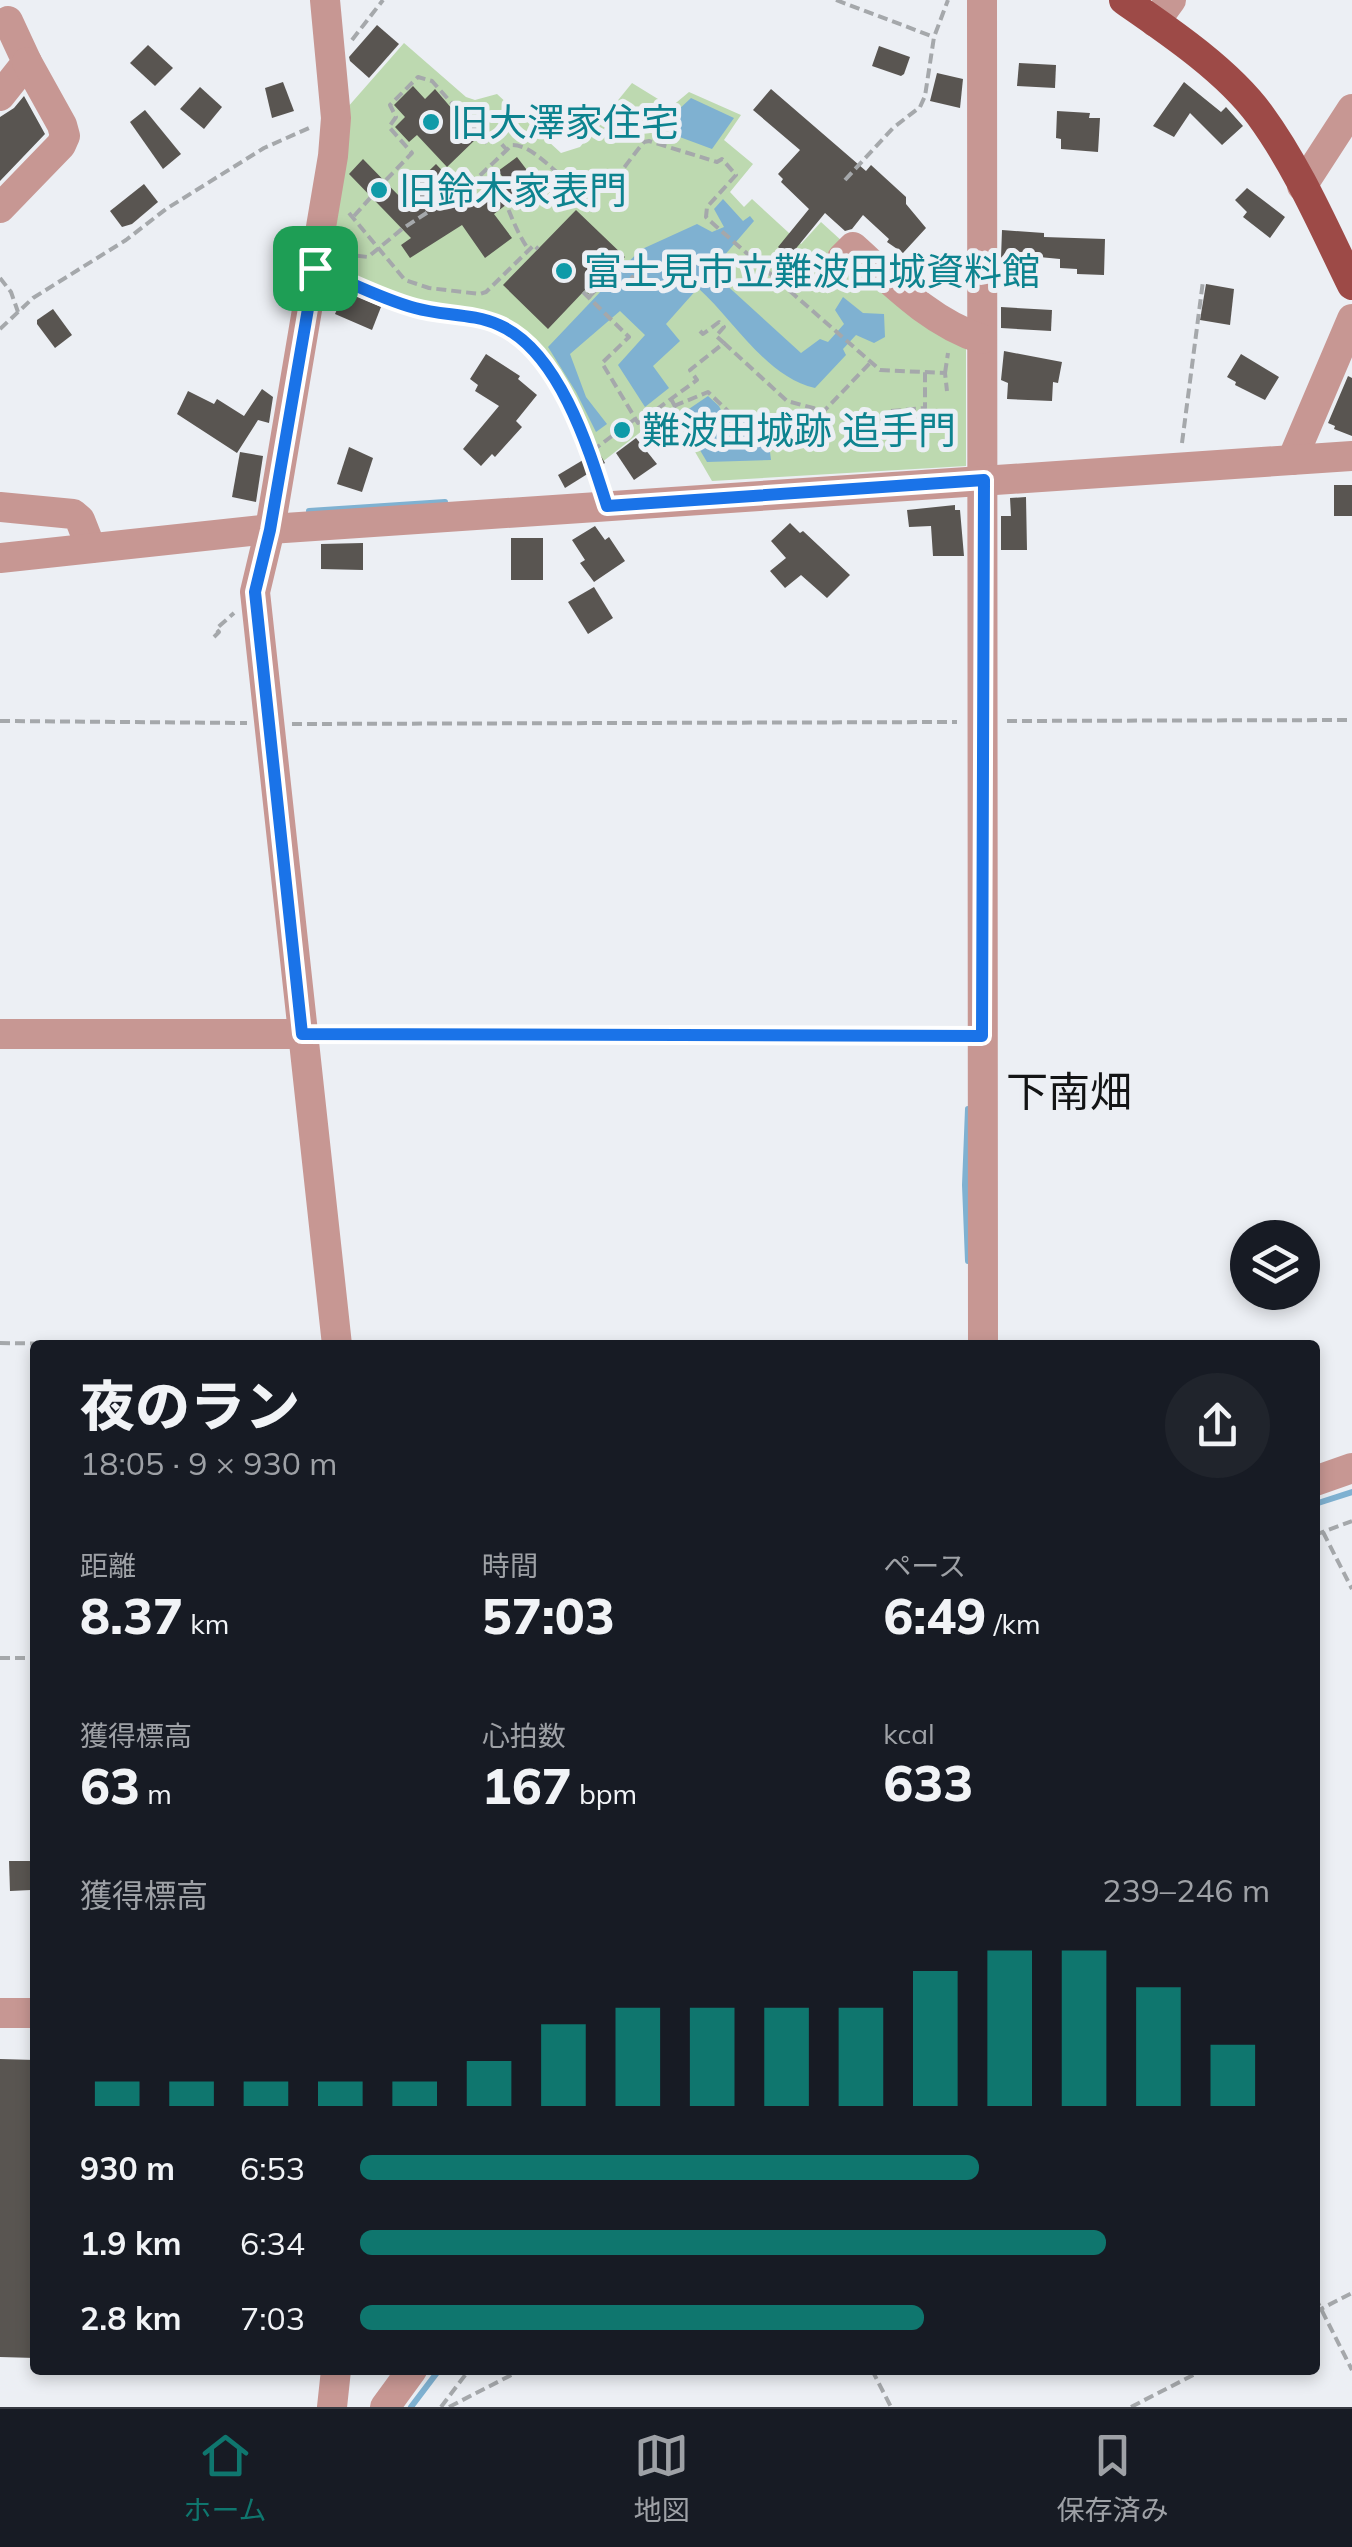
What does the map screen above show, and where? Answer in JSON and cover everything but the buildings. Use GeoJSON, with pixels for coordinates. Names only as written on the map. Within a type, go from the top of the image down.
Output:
{"type":"FeatureCollection","features":[{"type":"Feature","properties":{"kind":"main road"},"geometry":{"type":"LineString","coordinates":[[1124,0],[1163,11],[1259,114],[1302,186],[1352,285]]}},
{"type":"Feature","properties":{"kind":"street"},"geometry":{"type":"LineString","coordinates":[[325,0],[336,118],[270,530],[255,592],[336,1340]]}},
{"type":"Feature","properties":{"kind":"street"},"geometry":{"type":"LineString","coordinates":[[982,0],[983,1340]]}},
{"type":"Feature","properties":{"kind":"street"},"geometry":{"type":"LineString","coordinates":[[0,208],[65,136],[6,21]]}},
{"type":"Feature","properties":{"kind":"street"},"geometry":{"type":"LineString","coordinates":[[0,96],[27,62]]}},
{"type":"Feature","properties":{"kind":"street"},"geometry":{"type":"LineString","coordinates":[[1302,186],[1352,109]]}},
{"type":"Feature","properties":{"kind":"street"},"geometry":{"type":"LineString","coordinates":[[842,258],[854,246],[904,293],[958,332],[982,339]]}},
{"type":"Feature","properties":{"kind":"street"},"geometry":{"type":"LineString","coordinates":[[1292,460],[1352,319]]}},
{"type":"Feature","properties":{"kind":"street"},"geometry":{"type":"LineString","coordinates":[[0,558],[270,530],[1352,456]]}},
{"type":"Feature","properties":{"kind":"street"},"geometry":{"type":"LineString","coordinates":[[0,507],[72,514],[80,520],[91,548]]}},
{"type":"Feature","properties":{"kind":"street"},"geometry":{"type":"LineString","coordinates":[[0,1034],[302,1034]]}},
{"type":"Feature","properties":{"kind":"street"},"geometry":{"type":"LineString","coordinates":[[1320,1480],[1352,1468]]}},
{"type":"Feature","properties":{"kind":"street"},"geometry":{"type":"LineString","coordinates":[[0,2013],[30,2013]]}},
{"type":"Feature","properties":{"kind":"street"},"geometry":{"type":"LineString","coordinates":[[332,2407],[335,2375]]}},
{"type":"Feature","properties":{"kind":"street"},"geometry":{"type":"LineString","coordinates":[[386,2407],[408,2375]]}},
{"type":"Feature","properties":{"kind":"path"},"geometry":{"type":"LineString","coordinates":[[331,66],[383,0]]}},
{"type":"Feature","properties":{"kind":"path"},"geometry":{"type":"LineString","coordinates":[[836,0],[934,36]]}},
{"type":"Feature","properties":{"kind":"path"},"geometry":{"type":"LineString","coordinates":[[845,180],[893,128],[920,107],[934,36],[948,0]]}},
{"type":"Feature","properties":{"kind":"path"},"geometry":{"type":"LineString","coordinates":[[386,180],[412,153],[388,126],[396,117],[390,105],[418,77],[432,81],[488,144],[496,138],[506,149]]}},
{"type":"Feature","properties":{"kind":"path"},"geometry":{"type":"LineString","coordinates":[[0,329],[49,286],[126,240],[224,172],[298,131],[336,118]]}},
{"type":"Feature","properties":{"kind":"path"},"geometry":{"type":"LineString","coordinates":[[316,258],[364,259],[444,203],[506,149],[519,145],[526,148],[572,184],[596,190],[606,187],[644,142],[650,141],[718,162],[722,158],[736,175],[705,212],[719,229],[880,370],[945,373],[947,392]]}},
{"type":"Feature","properties":{"kind":"path"},"geometry":{"type":"LineString","coordinates":[[489,167],[508,203],[516,231],[529,250]]}},
{"type":"Feature","properties":{"kind":"path"},"geometry":{"type":"LineString","coordinates":[[352,218],[371,197]]}},
{"type":"Feature","properties":{"kind":"path"},"geometry":{"type":"LineString","coordinates":[[342,206],[405,280],[429,288],[486,292],[534,245],[538,249]]}},
{"type":"Feature","properties":{"kind":"path"},"geometry":{"type":"LineString","coordinates":[[316,258],[416,308],[501,325],[520,339],[540,360],[567,401],[590,452],[607,506]]}},
{"type":"Feature","properties":{"kind":"path"},"geometry":{"type":"LineString","coordinates":[[788,289],[812,262]]}},
{"type":"Feature","properties":{"kind":"path"},"geometry":{"type":"LineString","coordinates":[[588,298],[620,266],[634,279],[642,270]]}},
{"type":"Feature","properties":{"kind":"path"},"geometry":{"type":"LineString","coordinates":[[0,278],[11,292],[18,312]]}},
{"type":"Feature","properties":{"kind":"path"},"geometry":{"type":"LineString","coordinates":[[1179,467],[1203,282]]}},
{"type":"Feature","properties":{"kind":"path"},"geometry":{"type":"LineString","coordinates":[[583,292],[629,336],[602,363],[638,423],[697,380],[690,370],[724,343]]}},
{"type":"Feature","properties":{"kind":"path"},"geometry":{"type":"LineString","coordinates":[[700,332],[704,334],[719,322],[724,327],[716,336],[787,401],[824,411],[872,362]]}},
{"type":"Feature","properties":{"kind":"path"},"geometry":{"type":"LineString","coordinates":[[891,411],[925,408],[925,372]]}},
{"type":"Feature","properties":{"kind":"path"},"geometry":{"type":"LineString","coordinates":[[670,399],[674,406],[683,421],[704,416],[706,428],[734,436],[730,414],[708,392],[674,406]]}},
{"type":"Feature","properties":{"kind":"path"},"geometry":{"type":"LineString","coordinates":[[627,425],[636,419]]}},
{"type":"Feature","properties":{"kind":"path"},"geometry":{"type":"LineString","coordinates":[[590,452],[616,433]]}},
{"type":"Feature","properties":{"kind":"path"},"geometry":{"type":"LineString","coordinates":[[0,721],[270,724],[1352,720]]}},
{"type":"Feature","properties":{"kind":"path"},"geometry":{"type":"LineString","coordinates":[[302,1034],[982,1036]]}},
{"type":"Feature","properties":{"kind":"path"},"geometry":{"type":"LineString","coordinates":[[0,1343],[30,1343]]}},
{"type":"Feature","properties":{"kind":"path"},"geometry":{"type":"LineString","coordinates":[[1352,1521],[1322,1532],[1352,1589]]}},
{"type":"Feature","properties":{"kind":"path"},"geometry":{"type":"LineString","coordinates":[[0,1658],[30,1658]]}},
{"type":"Feature","properties":{"kind":"path"},"geometry":{"type":"LineString","coordinates":[[1320,2309],[1352,2292]]}},
{"type":"Feature","properties":{"kind":"path"},"geometry":{"type":"LineString","coordinates":[[1320,2314],[1352,2370]]}},
{"type":"Feature","properties":{"kind":"path"},"geometry":{"type":"LineString","coordinates":[[441,2407],[464,2375]]}},
{"type":"Feature","properties":{"kind":"path"},"geometry":{"type":"LineString","coordinates":[[449,2407],[511,2375]]}},
{"type":"Feature","properties":{"kind":"path"},"geometry":{"type":"LineString","coordinates":[[875,2375],[891,2407]]}},
{"type":"Feature","properties":{"kind":"path"},"geometry":{"type":"LineString","coordinates":[[1131,2407],[1193,2375]]}},
{"type":"Feature","properties":{"kind":"green space"},"geometry":{"type":"Polygon","coordinates":[[[404,43],[466,97],[475,100],[497,94],[561,153],[580,147],[632,83],[671,107],[689,92],[741,115],[724,140],[753,164],[730,192],[744,207],[752,199],[801,244],[821,222],[843,242],[850,262],[966,345],[966,466],[712,481],[670,409],[601,463],[564,380],[536,343],[519,329],[491,315],[406,299],[330,269],[325,259],[347,108],[404,43]]]}},
{"type":"Feature","properties":{"kind":"water"},"geometry":{"type":"Polygon","coordinates":[[[691,98],[734,118],[712,149],[677,136],[676,112],[691,98]]]}},
{"type":"Feature","properties":{"kind":"water"},"geometry":{"type":"Polygon","coordinates":[[[723,199],[743,221],[750,216],[754,221],[711,271],[801,353],[820,339],[828,342],[844,324],[835,310],[843,297],[863,313],[884,314],[885,337],[874,343],[856,335],[843,349],[846,355],[815,388],[797,382],[766,360],[698,288],[666,324],[680,341],[653,366],[669,388],[645,407],[618,365],[645,335],[620,311],[570,354],[586,397],[607,424],[596,432],[548,347],[640,250],[697,224],[712,232],[724,227],[714,209],[723,199]]]}},
{"type":"Feature","properties":{"kind":"water"},"geometry":{"type":"Polygon","coordinates":[[[708,396],[725,419],[739,413],[770,452],[771,460],[707,462],[685,425],[683,413],[708,396]]]}},
{"type":"Feature","properties":{"kind":"waterway"},"geometry":{"type":"LineString","coordinates":[[309,511],[445,502]]}},
{"type":"Feature","properties":{"kind":"waterway"},"geometry":{"type":"LineString","coordinates":[[968,1109],[968,1261]]}},
{"type":"Feature","properties":{"kind":"waterway"},"geometry":{"type":"LineString","coordinates":[[1320,1502],[1352,1492]]}},
{"type":"Feature","properties":{"kind":"waterway"},"geometry":{"type":"LineString","coordinates":[[411,2407],[435,2375]]}},
{"type":"Feature","properties":{"kind":"place","name":"旧大澤家住宅"},"geometry":{"type":"Point","coordinates":[431,122]}},
{"type":"Feature","properties":{"kind":"place","name":"旧鈴木家表門"},"geometry":{"type":"Point","coordinates":[379,190]}},
{"type":"Feature","properties":{"kind":"place","name":"富士見市立難波田城資料館"},"geometry":{"type":"Point","coordinates":[564,271]}},
{"type":"Feature","properties":{"kind":"place","name":"難波田城跡 追手門"},"geometry":{"type":"Point","coordinates":[622,430]}},
{"type":"Feature","properties":{"kind":"district","name":"下南畑"},"geometry":{"type":"Point","coordinates":[1069,1091]}},
{"type":"Feature","properties":{"kind":"route"},"geometry":{"type":"LineString","coordinates":[[315,268],[416,308],[501,325],[520,339],[540,360],[567,401],[607,506],[984,480],[982,1036],[302,1034],[255,592],[270,530],[315,268]]}}]}
